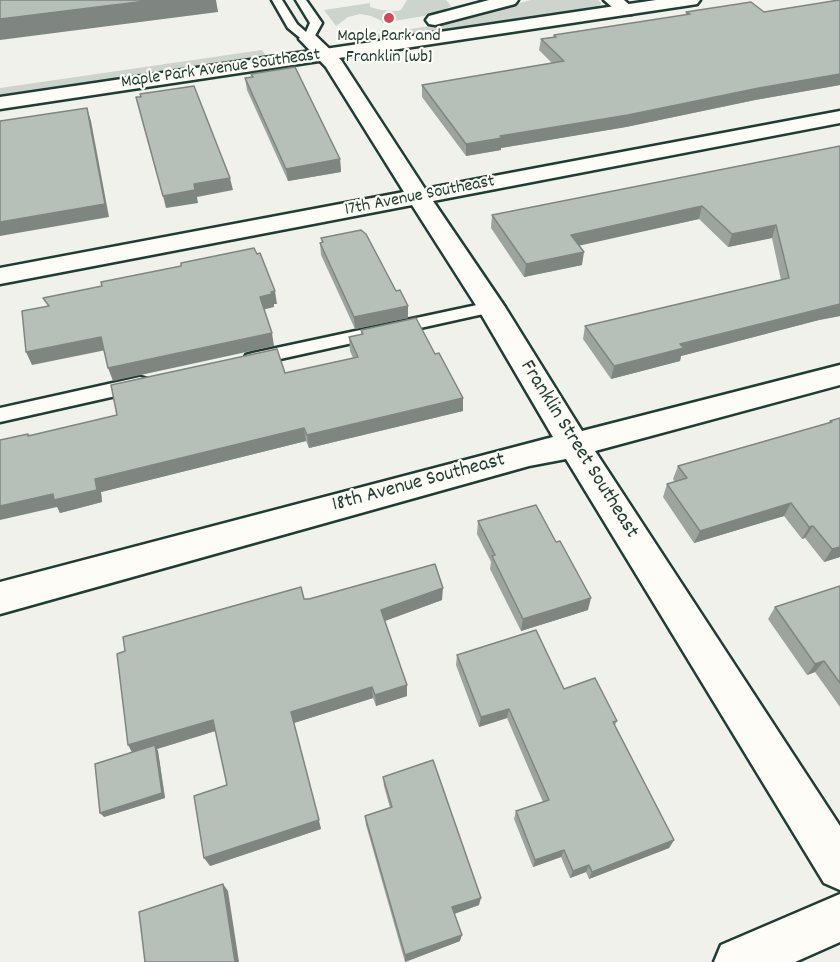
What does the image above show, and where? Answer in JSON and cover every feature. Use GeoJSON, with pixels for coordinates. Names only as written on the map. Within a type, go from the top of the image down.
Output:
{"type":"FeatureCollection","features":[{"type":"Feature","properties":{"kind":"street"},"geometry":{"type":"LineString","coordinates":[[406,25],[509,0]]}},
{"type":"Feature","properties":{"kind":"street","name":"Maple Park Avenue Southeast"},"geometry":{"type":"LineString","coordinates":[[154,61],[321,43],[619,5],[691,0]]}},
{"type":"Feature","properties":{"kind":"street","name":"Maple Park Avenue Southeast"},"geometry":{"type":"LineString","coordinates":[[0,103],[321,43]]}},
{"type":"Feature","properties":{"kind":"street","name":"Franklin Street Southeast"},"geometry":{"type":"LineString","coordinates":[[321,43],[418,197],[491,307],[840,867]]}},
{"type":"Feature","properties":{"kind":"street","name":"17th Avenue Southeast"},"geometry":{"type":"LineString","coordinates":[[0,276],[840,117]]}},
{"type":"Feature","properties":{"kind":"street","name":"18th Avenue Southeast"},"geometry":{"type":"LineString","coordinates":[[0,598],[529,454],[575,445],[840,375]]}},
{"type":"Feature","properties":{"kind":"street"},"geometry":{"type":"LineString","coordinates":[[738,962],[840,918]]}},
{"type":"Feature","properties":{"kind":"lane"},"geometry":{"type":"LineString","coordinates":[[277,0],[292,26],[321,43]]}},
{"type":"Feature","properties":{"kind":"lane"},"geometry":{"type":"LineString","coordinates":[[301,0],[316,23],[321,43]]}},
{"type":"Feature","properties":{"kind":"lane"},"geometry":{"type":"LineString","coordinates":[[231,364],[491,307]]}},
{"type":"Feature","properties":{"kind":"lane"},"geometry":{"type":"LineString","coordinates":[[0,415],[161,379]]}},
{"type":"Feature","properties":{"kind":"shaded area"},"geometry":{"type":"Polygon","coordinates":[[[407,0],[446,0],[451,6],[436,14],[382,23],[371,16],[360,14],[348,17],[336,26],[324,10],[370,3],[370,7],[396,11],[401,10],[407,0]]]}},
{"type":"Feature","properties":{"kind":"shaded area"},"geometry":{"type":"Polygon","coordinates":[[[531,0],[598,0],[601,3],[599,8],[592,12],[355,46],[350,38],[431,26],[531,0]]]}},
{"type":"Feature","properties":{"kind":"shaded area"},"geometry":{"type":"Polygon","coordinates":[[[262,50],[268,59],[0,99],[0,88],[262,50]]]}},
{"type":"Feature","properties":{"kind":"building"},"geometry":{"type":"Polygon","coordinates":[[[0,0],[154,0],[0,19],[0,0]]]}},
{"type":"Feature","properties":{"kind":"building"},"geometry":{"type":"Polygon","coordinates":[[[840,0],[840,74],[466,144],[422,85],[564,61],[541,39],[556,37],[554,35],[751,2],[764,12],[840,0]]]}},
{"type":"Feature","properties":{"kind":"building"},"geometry":{"type":"Polygon","coordinates":[[[295,67],[340,159],[286,169],[245,78],[253,77],[251,74],[295,67]]]}},
{"type":"Feature","properties":{"kind":"building"},"geometry":{"type":"Polygon","coordinates":[[[194,86],[230,178],[194,184],[195,190],[163,196],[136,97],[141,97],[140,94],[194,86]]]}},
{"type":"Feature","properties":{"kind":"building"},"geometry":{"type":"Polygon","coordinates":[[[87,108],[105,204],[0,222],[0,121],[87,108]]]}},
{"type":"Feature","properties":{"kind":"building"},"geometry":{"type":"Polygon","coordinates":[[[840,146],[840,304],[680,344],[684,348],[614,366],[585,326],[789,278],[776,225],[732,234],[702,206],[571,235],[584,252],[526,264],[492,215],[840,146]]]}},
{"type":"Feature","properties":{"kind":"building"},"geometry":{"type":"Polygon","coordinates":[[[361,230],[366,234],[396,291],[400,290],[408,306],[354,317],[320,243],[323,242],[321,238],[361,230]]]}},
{"type":"Feature","properties":{"kind":"building"},"geometry":{"type":"Polygon","coordinates":[[[254,248],[257,254],[260,253],[275,291],[260,297],[272,333],[108,368],[101,337],[26,352],[22,311],[49,306],[43,298],[102,286],[101,282],[181,266],[181,263],[254,248]]]}},
{"type":"Feature","properties":{"kind":"building"},"geometry":{"type":"Polygon","coordinates":[[[416,318],[435,354],[439,353],[463,398],[307,435],[304,428],[95,479],[97,490],[54,500],[53,494],[0,506],[0,440],[28,434],[28,436],[117,415],[111,385],[277,349],[285,373],[358,357],[349,337],[363,334],[361,330],[416,318]]]}},
{"type":"Feature","properties":{"kind":"building"},"geometry":{"type":"Polygon","coordinates":[[[840,418],[840,547],[832,549],[813,526],[809,527],[791,503],[700,531],[667,484],[687,478],[678,466],[840,418]]]}},
{"type":"Feature","properties":{"kind":"building"},"geometry":{"type":"Polygon","coordinates":[[[536,505],[556,542],[560,541],[591,598],[523,619],[492,556],[495,555],[478,521],[536,505]]]}},
{"type":"Feature","properties":{"kind":"building"},"geometry":{"type":"Polygon","coordinates":[[[435,564],[443,588],[381,610],[407,685],[375,695],[372,687],[291,712],[319,820],[204,858],[194,796],[227,785],[213,720],[128,745],[117,654],[125,651],[123,637],[301,587],[304,599],[309,599],[435,564]]]}},
{"type":"Feature","properties":{"kind":"building"},"geometry":{"type":"Polygon","coordinates":[[[840,586],[840,683],[824,661],[815,664],[775,607],[840,586]]]}},
{"type":"Feature","properties":{"kind":"building"},"geometry":{"type":"Polygon","coordinates":[[[536,630],[564,689],[595,678],[617,721],[613,722],[674,840],[592,872],[589,865],[573,871],[564,850],[535,860],[516,811],[549,800],[509,709],[481,717],[457,655],[536,630]]]}},
{"type":"Feature","properties":{"kind":"building"},"geometry":{"type":"Polygon","coordinates":[[[155,745],[162,793],[100,813],[95,764],[155,745]]]}},
{"type":"Feature","properties":{"kind":"building"},"geometry":{"type":"Polygon","coordinates":[[[433,760],[481,898],[452,907],[462,935],[405,955],[365,816],[392,807],[383,777],[433,760]]]}},
{"type":"Feature","properties":{"kind":"building"},"geometry":{"type":"Polygon","coordinates":[[[223,884],[235,962],[145,962],[139,912],[223,884]]]}},
{"type":"Feature","properties":{"kind":"place","name":"Maple Park and Franklin [wb]"},"geometry":{"type":"Point","coordinates":[389,18]}}]}
